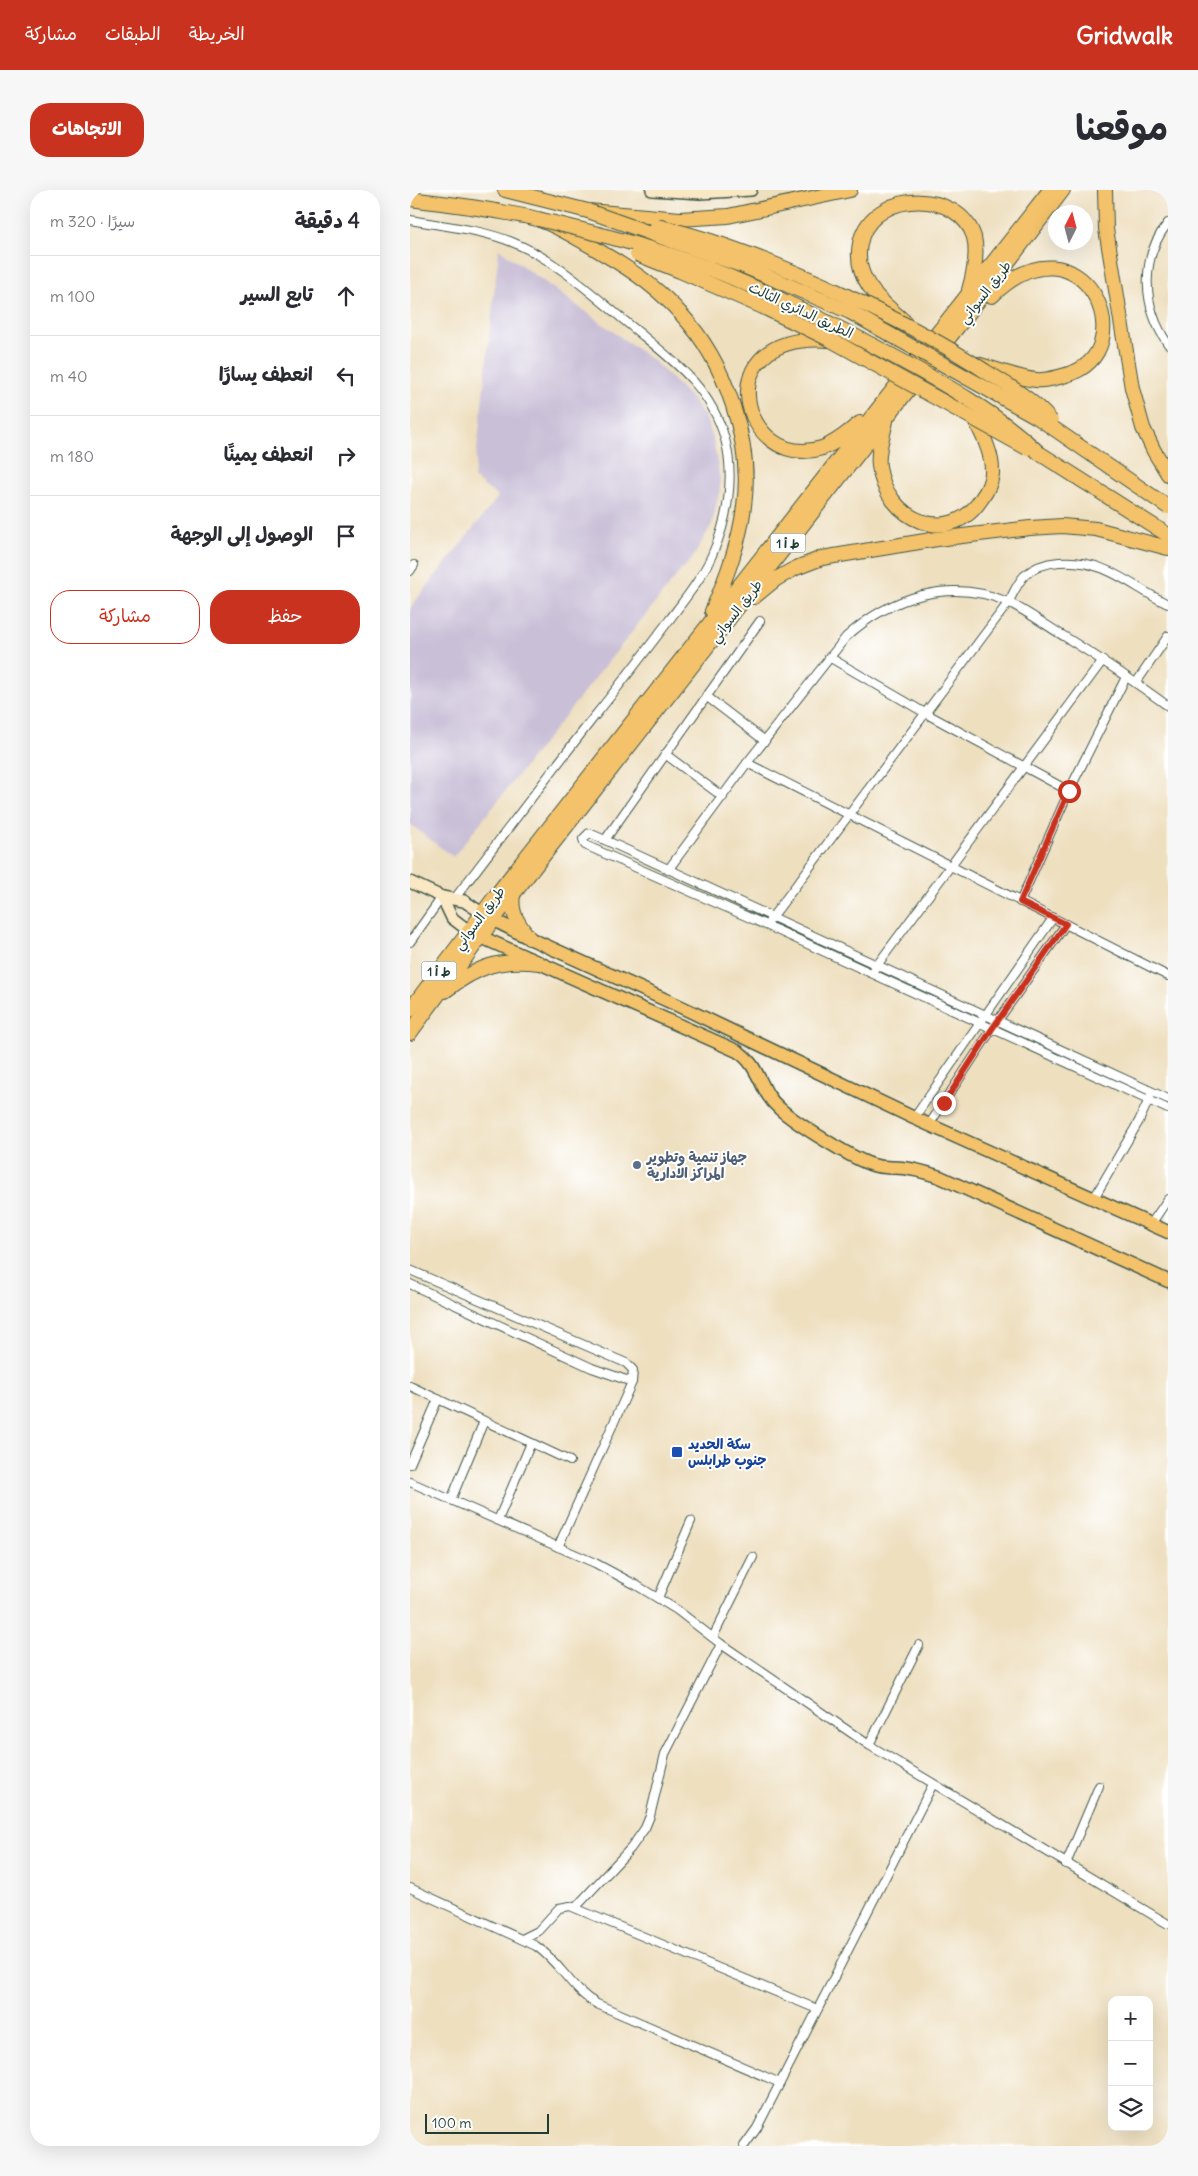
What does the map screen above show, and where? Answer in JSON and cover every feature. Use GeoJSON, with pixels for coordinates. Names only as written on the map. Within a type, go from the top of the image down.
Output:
{"type":"FeatureCollection","features":[{"type":"Feature","properties":{"kind":"highway","name":"الطريق الدائري الثالث"},"geometry":{"type":"LineString","coordinates":[[505,190],[686,233],[807,277],[908,324],[973,362],[1036,403],[1059,431]]}},
{"type":"Feature","properties":{"kind":"highway"},"geometry":{"type":"LineString","coordinates":[[588,211],[680,219],[728,216],[850,190]]}},
{"type":"Feature","properties":{"kind":"highway","name":"طريق السواني"},"geometry":{"type":"LineString","coordinates":[[410,1010],[474,934],[882,413],[968,295],[1050,190]]}},
{"type":"Feature","properties":{"kind":"highway","name":"طريق السواني"},"geometry":{"type":"LineString","coordinates":[[882,413],[948,339],[1063,190]]}},
{"type":"Feature","properties":{"kind":"highway"},"geometry":{"type":"LineString","coordinates":[[1105,190],[1106,229],[1132,388],[1143,428],[1168,474]]}},
{"type":"Feature","properties":{"kind":"highway"},"geometry":{"type":"LineString","coordinates":[[908,324],[877,297],[863,274],[858,261],[859,246],[867,222],[880,208],[895,198],[914,194],[932,195],[949,203],[963,215],[974,238],[975,250],[975,265],[968,295]]}},
{"type":"Feature","properties":{"kind":"highway","name":"الطريق الدائري الثالث"},"geometry":{"type":"LineString","coordinates":[[410,199],[538,219],[624,240],[723,274],[786,302],[862,340],[937,381],[1012,429],[1039,453]]}},
{"type":"Feature","properties":{"kind":"highway","name":"الطريق الدائري الثالث"},"geometry":{"type":"LineString","coordinates":[[588,211],[746,267],[842,308],[1059,431],[1168,507]]}},
{"type":"Feature","properties":{"kind":"highway","name":"الطريق الدائري الثالث"},"geometry":{"type":"LineString","coordinates":[[538,219],[680,271],[831,340],[1009,440],[1039,453],[1168,535]]}},
{"type":"Feature","properties":{"kind":"highway"},"geometry":{"type":"LineString","coordinates":[[538,219],[619,263],[658,292],[681,313],[710,352],[733,405],[746,471],[744,507],[710,632]]}},
{"type":"Feature","properties":{"kind":"highway"},"geometry":{"type":"LineString","coordinates":[[948,339],[1004,284],[1023,273],[1046,268],[1066,270],[1085,281],[1096,296],[1103,321],[1102,338],[1095,355],[1078,371],[1057,378],[1035,380],[973,362]]}},
{"type":"Feature","properties":{"kind":"highway"},"geometry":{"type":"LineString","coordinates":[[831,340],[805,339],[783,343],[771,349],[760,359],[748,385],[748,400],[751,414],[758,427],[768,438],[780,445],[794,450],[808,450],[823,448],[882,413]]}},
{"type":"Feature","properties":{"kind":"highway"},"geometry":{"type":"LineString","coordinates":[[882,413],[879,464],[886,490],[898,507],[909,517],[922,522],[938,524],[953,522],[967,515],[978,504],[990,482],[992,474],[989,453],[975,420]]}},
{"type":"Feature","properties":{"kind":"highway"},"geometry":{"type":"LineString","coordinates":[[710,632],[776,579],[813,561],[843,553],[962,536],[1053,526],[1096,529],[1168,548]]}},
{"type":"Feature","properties":{"kind":"highway","name":"طريق السواني"},"geometry":{"type":"LineString","coordinates":[[487,917],[513,895],[710,632]]}},
{"type":"Feature","properties":{"kind":"highway"},"geometry":{"type":"LineString","coordinates":[[513,895],[514,918],[530,938]]}},
{"type":"Feature","properties":{"kind":"highway","name":"طريق السواني"},"geometry":{"type":"LineString","coordinates":[[410,1033],[433,1001],[474,934]]}},
{"type":"Feature","properties":{"kind":"highway"},"geometry":{"type":"LineString","coordinates":[[433,1001],[463,978],[493,964],[510,961],[540,963]]}},
{"type":"Feature","properties":{"kind":"main road"},"geometry":{"type":"LineString","coordinates":[[652,190],[700,193],[751,190]]}},
{"type":"Feature","properties":{"kind":"main road"},"geometry":{"type":"LineString","coordinates":[[410,882],[442,897],[455,898],[468,903],[487,917],[530,938],[677,1005],[929,1125],[1151,1224],[1167,1229]]}},
{"type":"Feature","properties":{"kind":"main road"},"geometry":{"type":"LineString","coordinates":[[442,897],[452,918],[474,934],[743,1054],[756,1068],[764,1090],[780,1109],[859,1160],[877,1166],[910,1169],[940,1177],[1168,1281]]}},
{"type":"Feature","properties":{"kind":"main road"},"geometry":{"type":"LineString","coordinates":[[668,1020],[677,1005]]}},
{"type":"Feature","properties":{"kind":"street"},"geometry":{"type":"LineString","coordinates":[[410,220],[500,238],[536,254],[567,275],[687,372],[709,402],[721,427],[725,440],[728,468],[728,496],[720,534],[711,558],[691,589],[617,689],[455,898]]}},
{"type":"Feature","properties":{"kind":"street"},"geometry":{"type":"LineString","coordinates":[[1168,223],[1154,246],[1148,279],[1151,309],[1158,327],[1168,344]]}},
{"type":"Feature","properties":{"kind":"street"},"geometry":{"type":"LineString","coordinates":[[766,925],[1008,602],[1023,577],[1043,565],[1074,561],[1091,563],[1168,604]]}},
{"type":"Feature","properties":{"kind":"street"},"geometry":{"type":"LineString","coordinates":[[668,870],[747,763],[846,637],[864,621],[903,600],[926,594],[949,592],[972,593],[1008,602],[1102,660],[1168,706]]}},
{"type":"Feature","properties":{"kind":"street"},"geometry":{"type":"LineString","coordinates":[[605,840],[760,621]]}},
{"type":"Feature","properties":{"kind":"street"},"geometry":{"type":"LineString","coordinates":[[1136,683],[1168,636]]}},
{"type":"Feature","properties":{"kind":"street"},"geometry":{"type":"LineString","coordinates":[[829,658],[925,713],[1069,791]]}},
{"type":"Feature","properties":{"kind":"street"},"geometry":{"type":"LineString","coordinates":[[871,973],[1102,660]]}},
{"type":"Feature","properties":{"kind":"street"},"geometry":{"type":"LineString","coordinates":[[1020,902],[1069,791],[1126,677]]}},
{"type":"Feature","properties":{"kind":"street"},"geometry":{"type":"LineString","coordinates":[[706,696],[765,741]]}},
{"type":"Feature","properties":{"kind":"street"},"geometry":{"type":"LineString","coordinates":[[665,754],[723,797]]}},
{"type":"Feature","properties":{"kind":"street"},"geometry":{"type":"LineString","coordinates":[[747,763],[1168,976]]}},
{"type":"Feature","properties":{"kind":"street"},"geometry":{"type":"LineString","coordinates":[[1168,1099],[605,840],[589,833],[585,835],[583,841],[585,845],[766,925],[1168,1109]]}},
{"type":"Feature","properties":{"kind":"street"},"geometry":{"type":"LineString","coordinates":[[410,942],[442,897]]}},
{"type":"Feature","properties":{"kind":"street"},"geometry":{"type":"LineString","coordinates":[[914,1118],[1053,918]]}},
{"type":"Feature","properties":{"kind":"street"},"geometry":{"type":"LineString","coordinates":[[929,1125],[997,1021],[1066,924]]}},
{"type":"Feature","properties":{"kind":"street"},"geometry":{"type":"LineString","coordinates":[[1094,1198],[1153,1092]]}},
{"type":"Feature","properties":{"kind":"street"},"geometry":{"type":"LineString","coordinates":[[1151,1224],[1168,1198]]}},
{"type":"Feature","properties":{"kind":"street"},"geometry":{"type":"LineString","coordinates":[[410,1270],[626,1363],[633,1370],[632,1382],[558,1547]]}},
{"type":"Feature","properties":{"kind":"street"},"geometry":{"type":"LineString","coordinates":[[410,1284],[592,1368],[632,1382]]}},
{"type":"Feature","properties":{"kind":"street"},"geometry":{"type":"LineString","coordinates":[[410,1386],[570,1461]]}},
{"type":"Feature","properties":{"kind":"street"},"geometry":{"type":"LineString","coordinates":[[410,1464],[438,1399]]}},
{"type":"Feature","properties":{"kind":"street"},"geometry":{"type":"LineString","coordinates":[[451,1500],[484,1421]]}},
{"type":"Feature","properties":{"kind":"street"},"geometry":{"type":"LineString","coordinates":[[498,1520],[531,1443]]}},
{"type":"Feature","properties":{"kind":"street"},"geometry":{"type":"LineString","coordinates":[[410,1482],[616,1573],[658,1598],[721,1644],[869,1745],[1168,1924]]}},
{"type":"Feature","properties":{"kind":"street"},"geometry":{"type":"LineString","coordinates":[[658,1598],[691,1521]]}},
{"type":"Feature","properties":{"kind":"street"},"geometry":{"type":"LineString","coordinates":[[713,1637],[753,1557]]}},
{"type":"Feature","properties":{"kind":"street"},"geometry":{"type":"LineString","coordinates":[[576,1907],[631,1848],[645,1828],[650,1816],[665,1754],[721,1644]]}},
{"type":"Feature","properties":{"kind":"street"},"geometry":{"type":"LineString","coordinates":[[869,1745],[919,1645]]}},
{"type":"Feature","properties":{"kind":"street"},"geometry":{"type":"LineString","coordinates":[[744,2146],[757,2128],[933,1784]]}},
{"type":"Feature","properties":{"kind":"street"},"geometry":{"type":"LineString","coordinates":[[1066,1864],[1099,1786]]}},
{"type":"Feature","properties":{"kind":"street"},"geometry":{"type":"LineString","coordinates":[[410,1888],[536,1946],[552,1958],[575,1988],[589,1999],[780,2083]]}},
{"type":"Feature","properties":{"kind":"street"},"geometry":{"type":"LineString","coordinates":[[522,1939],[541,1929],[559,1908],[576,1907],[818,2009]]}},
{"type":"Feature","properties":{"kind":"shaded area"},"geometry":{"type":"Polygon","coordinates":[[[499,249],[655,362],[694,401],[706,419],[713,438],[720,489],[712,524],[692,559],[682,569],[453,857],[410,824],[410,608],[498,497],[474,478],[499,249]]]}},
{"type":"Feature","properties":{"kind":"place","name":"جهاز تنمية وتطوير المراكز الادارية"},"geometry":{"type":"Point","coordinates":[637,1165]}},
{"type":"Feature","properties":{"kind":"place","name":"سكة الحديد جنوب طرابلس"},"geometry":{"type":"Point","coordinates":[677,1452]}},
{"type":"Feature","properties":{"kind":"route"},"geometry":{"type":"LineString","coordinates":[[944,1103],[992,1029],[1066,924],[1020,902],[1069,791]]}}]}
